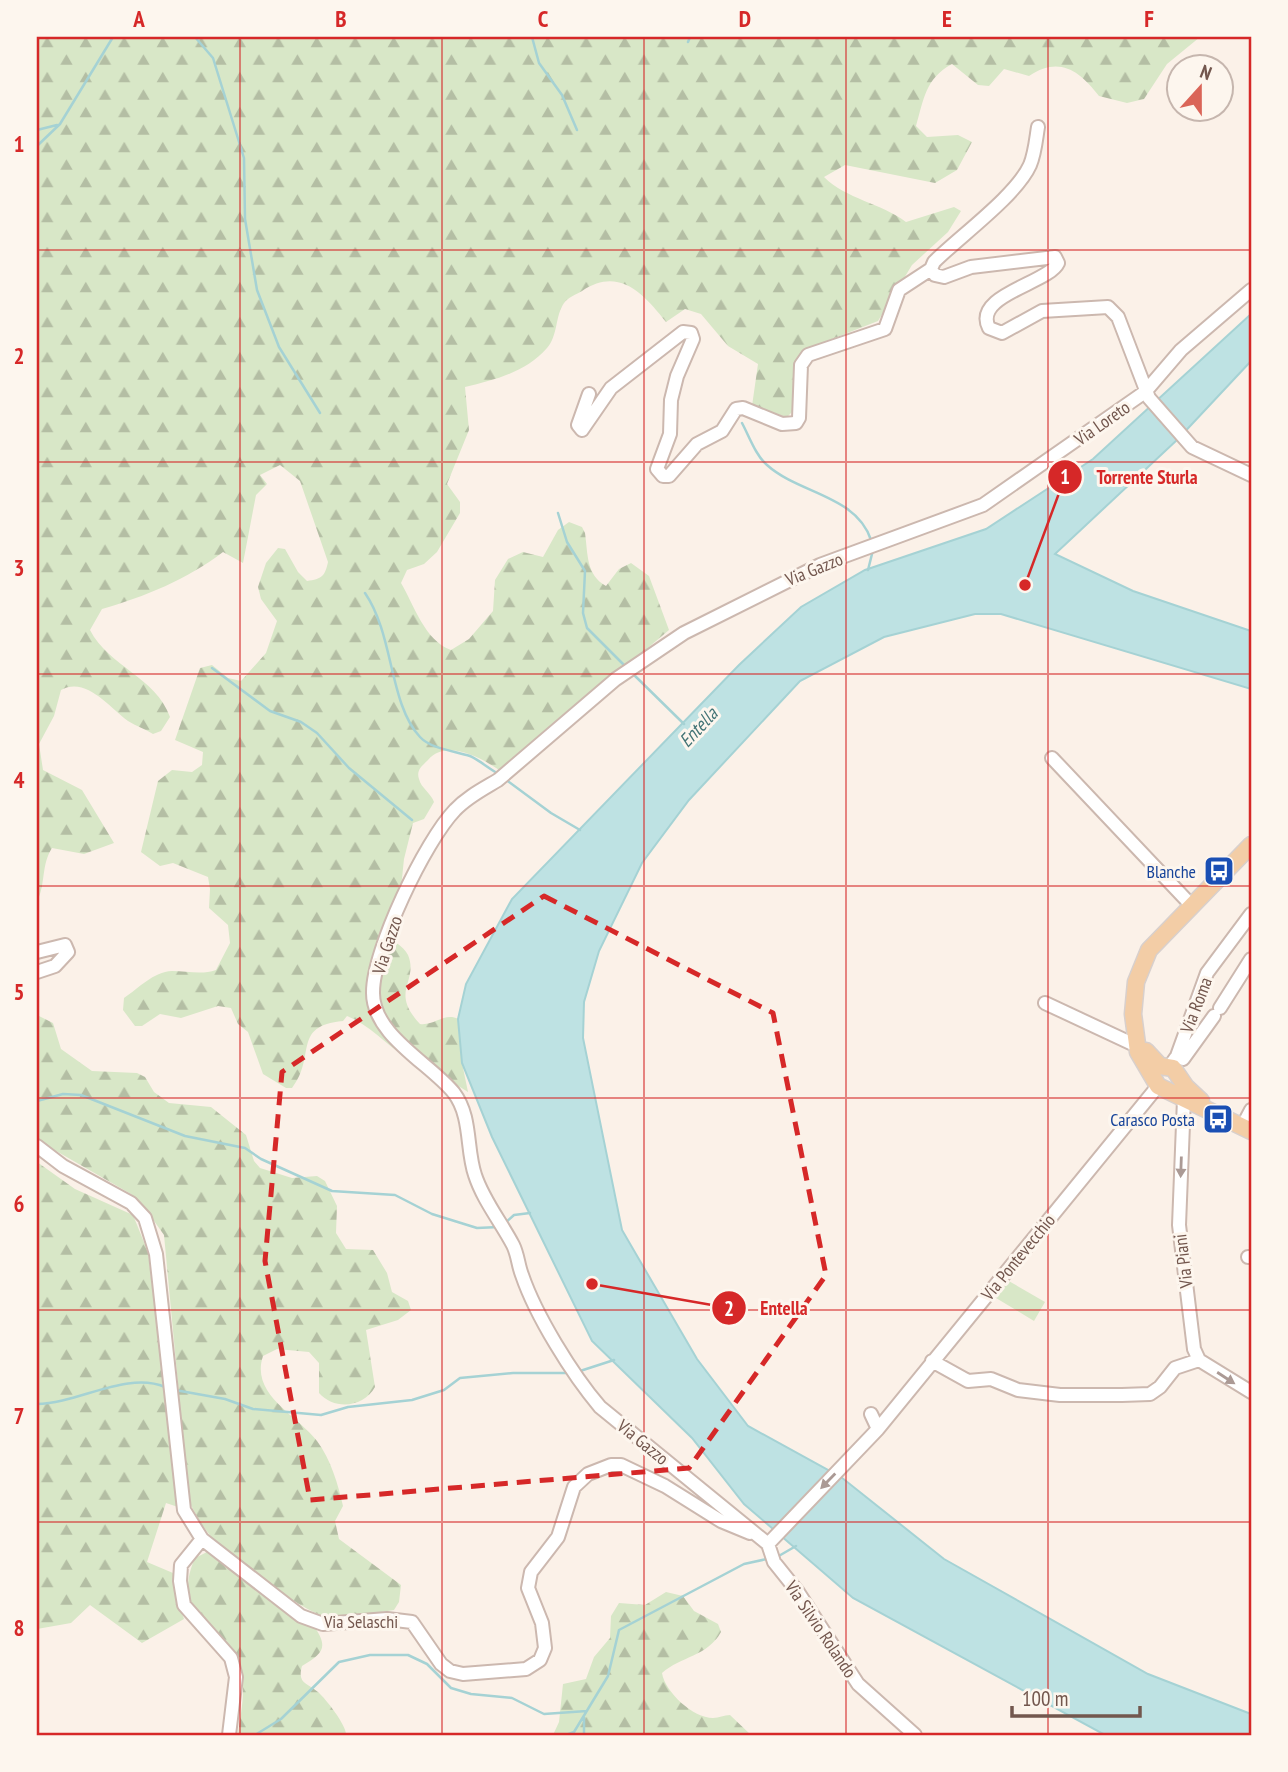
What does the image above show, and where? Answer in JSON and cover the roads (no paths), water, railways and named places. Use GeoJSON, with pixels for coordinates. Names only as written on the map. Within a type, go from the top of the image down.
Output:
{"type":"FeatureCollection","features":[{"type":"Feature","properties":{"kind":"main road"},"geometry":{"type":"LineString","coordinates":[[1247,1129],[1184,1099],[1136,1038],[1134,1001],[1141,965],[1149,950],[1244,858],[1251,845]]}},
{"type":"Feature","properties":{"kind":"main road"},"geometry":{"type":"LineString","coordinates":[[1166,1076],[1226,1118]]}},
{"type":"Feature","properties":{"kind":"street"},"geometry":{"type":"LineString","coordinates":[[589,394],[579,425],[582,430],[611,388],[622,378],[683,332],[691,333],[693,339],[677,376],[671,400],[670,434],[657,469],[663,476],[669,476],[697,444],[722,431],[736,409],[743,408],[782,424],[796,422],[799,418],[801,365],[808,355],[885,330],[899,290],[931,269],[934,261],[1013,190],[1031,163],[1038,127]]}},
{"type":"Feature","properties":{"kind":"street"},"geometry":{"type":"LineString","coordinates":[[931,269],[935,275],[944,278],[971,267],[1055,257],[1058,263],[1054,270],[1026,283],[988,310],[986,319],[989,328],[1002,333],[1042,311],[1108,307],[1118,317],[1147,395],[1184,439],[1192,447],[1251,475]]}},
{"type":"Feature","properties":{"kind":"street","name":"Via Loreto"},"geometry":{"type":"LineString","coordinates":[[890,540],[983,505],[1147,395],[1181,350],[1251,290]]}},
{"type":"Feature","properties":{"kind":"street","name":"Via Gazzo"},"geometry":{"type":"LineString","coordinates":[[766,1540],[600,1407],[578,1380],[531,1296],[521,1274],[518,1257],[474,1174],[469,1135],[454,1094],[410,1054],[385,1024],[375,1007],[373,993],[376,971],[405,892],[454,810],[478,791],[499,780],[616,679],[684,633],[786,579],[890,540]]}},
{"type":"Feature","properties":{"kind":"street"},"geometry":{"type":"LineString","coordinates":[[1052,758],[1192,906]]}},
{"type":"Feature","properties":{"kind":"street","name":"Via Roma"},"geometry":{"type":"LineString","coordinates":[[1166,1076],[1177,1056],[1207,973],[1251,914]]}},
{"type":"Feature","properties":{"kind":"street"},"geometry":{"type":"LineString","coordinates":[[37,952],[60,944],[65,945],[68,952],[55,966],[37,972]]}},
{"type":"Feature","properties":{"kind":"street"},"geometry":{"type":"LineString","coordinates":[[1166,1076],[1250,966]]}},
{"type":"Feature","properties":{"kind":"street"},"geometry":{"type":"LineString","coordinates":[[1045,1003],[1136,1038]]}},
{"type":"Feature","properties":{"kind":"street"},"geometry":{"type":"LineString","coordinates":[[1192,1012],[1214,1016]]}},
{"type":"Feature","properties":{"kind":"street","name":"Via Pontevecchio"},"geometry":{"type":"LineString","coordinates":[[766,1540],[876,1430],[1166,1076]]}},
{"type":"Feature","properties":{"kind":"street","name":"Via Piani"},"geometry":{"type":"LineString","coordinates":[[1184,1099],[1179,1224],[1194,1349],[1199,1360]]}},
{"type":"Feature","properties":{"kind":"street"},"geometry":{"type":"LineString","coordinates":[[1247,1129],[1251,1110]]}},
{"type":"Feature","properties":{"kind":"street","name":"Via Selaschi"},"geometry":{"type":"LineString","coordinates":[[37,1146],[62,1166],[131,1203],[145,1218],[156,1254],[184,1510],[202,1539],[301,1616],[330,1624],[387,1619],[412,1622],[441,1664],[450,1671],[463,1674],[526,1669],[540,1660],[545,1648],[542,1623],[528,1588],[531,1572],[558,1537],[574,1487],[588,1474],[611,1465],[621,1465],[665,1486],[721,1521],[766,1540]]}},
{"type":"Feature","properties":{"kind":"street"},"geometry":{"type":"LineString","coordinates":[[932,1361],[962,1380],[991,1379],[1018,1390],[1060,1395],[1110,1395],[1150,1394],[1160,1387],[1175,1368],[1199,1360],[1251,1392]]}},
{"type":"Feature","properties":{"kind":"street"},"geometry":{"type":"LineString","coordinates":[[870,1414],[876,1430]]}},
{"type":"Feature","properties":{"kind":"street"},"geometry":{"type":"LineString","coordinates":[[202,1539],[181,1565],[180,1581],[184,1605],[231,1658],[236,1677],[229,1735]]}},
{"type":"Feature","properties":{"kind":"street","name":"Via Silvio Rolando"},"geometry":{"type":"LineString","coordinates":[[766,1540],[774,1562],[798,1592],[858,1684],[915,1735]]}},
{"type":"Feature","properties":{"kind":"water"},"geometry":{"type":"Polygon","coordinates":[[[1251,314],[1251,361],[1178,439],[1055,554],[1133,591],[1251,631],[1251,689],[1001,614],[975,614],[884,637],[800,681],[689,800],[642,863],[599,951],[584,1002],[583,1038],[622,1230],[697,1359],[748,1426],[841,1477],[944,1559],[1148,1674],[1251,1714],[1251,1735],[1105,1735],[853,1598],[744,1504],[692,1438],[592,1341],[492,1137],[462,1063],[458,1019],[466,984],[512,899],[739,665],[801,607],[865,570],[986,529],[1093,459],[1251,314]]]}},
{"type":"Feature","properties":{"kind":"waterway"},"geometry":{"type":"LineString","coordinates":[[37,146],[60,124],[113,37]]}},
{"type":"Feature","properties":{"kind":"waterway"},"geometry":{"type":"LineString","coordinates":[[195,37],[213,58],[244,158],[245,219],[257,290],[279,347],[320,413]]}},
{"type":"Feature","properties":{"kind":"waterway"},"geometry":{"type":"LineString","coordinates":[[532,37],[539,63],[562,95],[577,130]]}},
{"type":"Feature","properties":{"kind":"waterway"},"geometry":{"type":"LineString","coordinates":[[688,42],[690,37]]}},
{"type":"Feature","properties":{"kind":"waterway"},"geometry":{"type":"LineString","coordinates":[[37,130],[57,125]]}},
{"type":"Feature","properties":{"kind":"waterway"},"geometry":{"type":"LineString","coordinates":[[742,423],[756,451],[767,465],[780,475],[825,496],[853,513],[864,525],[871,540]]}},
{"type":"Feature","properties":{"kind":"waterway"},"geometry":{"type":"LineString","coordinates":[[558,513],[567,542],[585,571],[583,613],[587,628],[626,667]]}},
{"type":"Feature","properties":{"kind":"waterway"},"geometry":{"type":"LineString","coordinates":[[868,570],[873,550]]}},
{"type":"Feature","properties":{"kind":"waterway"},"geometry":{"type":"LineString","coordinates":[[365,593],[381,629],[402,706],[420,737],[437,747],[470,756],[497,773]]}},
{"type":"Feature","properties":{"kind":"waterway"},"geometry":{"type":"LineString","coordinates":[[212,668],[270,711],[301,722],[317,733],[349,768],[412,820]]}},
{"type":"Feature","properties":{"kind":"waterway"},"geometry":{"type":"LineString","coordinates":[[631,672],[684,724]]}},
{"type":"Feature","properties":{"kind":"waterway"},"geometry":{"type":"LineString","coordinates":[[505,779],[551,813],[580,830]]}},
{"type":"Feature","properties":{"kind":"waterway"},"geometry":{"type":"LineString","coordinates":[[37,1101],[63,1094],[81,1095],[185,1136],[245,1148],[261,1159],[332,1191],[395,1195],[432,1214],[477,1228],[499,1227]]}},
{"type":"Feature","properties":{"kind":"waterway"},"geometry":{"type":"LineString","coordinates":[[505,1223],[514,1215],[530,1213]]}},
{"type":"Feature","properties":{"kind":"waterway"},"geometry":{"type":"LineString","coordinates":[[577,1372],[614,1360]]}},
{"type":"Feature","properties":{"kind":"waterway"},"geometry":{"type":"LineString","coordinates":[[175,1390],[225,1399],[253,1409],[321,1415],[348,1407],[412,1400],[444,1390],[460,1378],[513,1373],[571,1373]]}},
{"type":"Feature","properties":{"kind":"waterway"},"geometry":{"type":"LineString","coordinates":[[37,1404],[69,1399],[119,1385],[150,1383],[165,1387]]}},
{"type":"Feature","properties":{"kind":"waterway"},"geometry":{"type":"LineString","coordinates":[[777,1557],[796,1546]]}},
{"type":"Feature","properties":{"kind":"waterway"},"geometry":{"type":"LineString","coordinates":[[566,1735],[574,1732],[608,1676],[619,1630],[744,1564],[767,1559]]}},
{"type":"Feature","properties":{"kind":"waterway"},"geometry":{"type":"LineString","coordinates":[[255,1735],[281,1719],[339,1662],[370,1655],[408,1655],[427,1664],[451,1688],[471,1694],[512,1698],[544,1714],[587,1711]]}},
{"type":"Feature","properties":{"kind":"waterway"},"geometry":{"type":"LineString","coordinates":[[584,1718],[584,1735]]}},
{"type":"Feature","properties":{"kind":"place","name":"Torrente Sturla"},"geometry":{"type":"Point","coordinates":[1025,585]}},
{"type":"Feature","properties":{"kind":"place","name":"Blanche"},"geometry":{"type":"Point","coordinates":[1219,871]}},
{"type":"Feature","properties":{"kind":"place","name":"Carasco Posta"},"geometry":{"type":"Point","coordinates":[1218,1119]}},
{"type":"Feature","properties":{"kind":"place","name":"Entella"},"geometry":{"type":"Point","coordinates":[592,1284]}}]}
